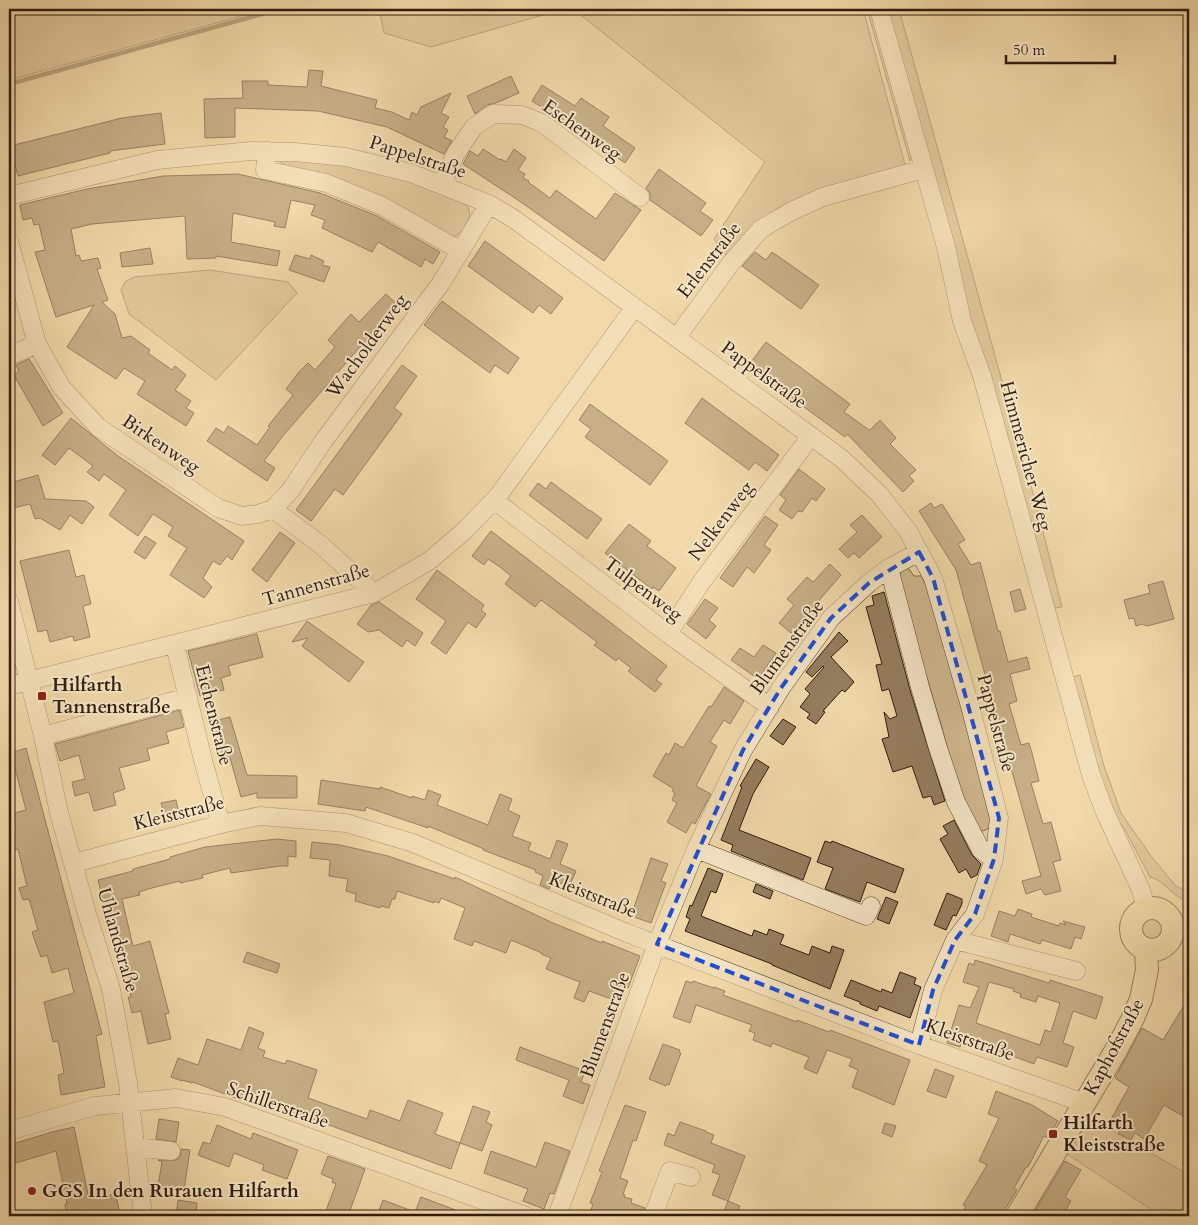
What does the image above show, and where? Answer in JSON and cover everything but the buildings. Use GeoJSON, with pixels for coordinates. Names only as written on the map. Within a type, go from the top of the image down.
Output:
{"type":"FeatureCollection","features":[{"type":"Feature","properties":{"kind":"main road"},"geometry":{"type":"LineString","coordinates":[[1146,908],[1164,911],[1181,924],[1166,945],[1160,949],[1146,949],[1139,946],[1131,933],[1131,925],[1134,918],[1146,908]]}},
{"type":"Feature","properties":{"kind":"main road","name":"Kaphofstraße"},"geometry":{"type":"LineString","coordinates":[[1017,1216],[1115,1052],[1133,1018],[1141,999],[1146,970],[1146,949]]}},
{"type":"Feature","properties":{"kind":"street","name":"Himmericher Weg"},"geometry":{"type":"LineString","coordinates":[[879,9],[946,248],[962,321],[982,376],[1092,775],[1104,810],[1138,882],[1146,908]]}},
{"type":"Feature","properties":{"kind":"street","name":"Eschenweg"},"geometry":{"type":"LineString","coordinates":[[442,184],[456,153],[474,127],[493,114],[522,115],[542,123],[640,197]]}},
{"type":"Feature","properties":{"kind":"street","name":"Pappelstraße"},"geometry":{"type":"LineString","coordinates":[[9,196],[157,160],[251,151],[295,152],[346,157],[410,173],[489,204],[514,218],[842,459],[879,494],[908,531],[933,578],[970,706],[999,818],[994,859],[975,914],[956,940],[933,990],[919,1045]]}},
{"type":"Feature","properties":{"kind":"street"},"geometry":{"type":"LineString","coordinates":[[267,151],[265,170],[326,183],[382,206],[461,251]]}},
{"type":"Feature","properties":{"kind":"street","name":"Erlenstraße"},"geometry":{"type":"LineString","coordinates":[[677,337],[731,263],[761,229],[790,212],[823,197],[924,169]]}},
{"type":"Feature","properties":{"kind":"street","name":"Wacholderweg"},"geometry":{"type":"LineString","coordinates":[[273,509],[290,491],[322,443],[441,283],[489,204]]}},
{"type":"Feature","properties":{"kind":"street","name":"Birkenweg"},"geometry":{"type":"LineString","coordinates":[[9,241],[37,344],[62,388],[98,427],[218,508],[242,516],[258,514],[273,509]]}},
{"type":"Feature","properties":{"kind":"street","name":"Tannenstraße"},"geometry":{"type":"LineString","coordinates":[[9,686],[176,645],[374,593],[429,561],[463,532],[503,489],[634,308]]}},
{"type":"Feature","properties":{"kind":"street"},"geometry":{"type":"LineString","coordinates":[[9,356],[37,344]]}},
{"type":"Feature","properties":{"kind":"street","name":"Nelkenweg"},"geometry":{"type":"LineString","coordinates":[[668,634],[700,584],[811,436]]}},
{"type":"Feature","properties":{"kind":"street","name":"Tulpenweg"},"geometry":{"type":"LineString","coordinates":[[494,500],[668,634],[770,707]]}},
{"type":"Feature","properties":{"kind":"street"},"geometry":{"type":"LineString","coordinates":[[273,509],[320,545],[374,593]]}},
{"type":"Feature","properties":{"kind":"street","name":"Blumenstraße"},"geometry":{"type":"LineString","coordinates":[[557,1216],[657,944],[696,849],[743,750],[781,688],[831,618],[869,582],[889,568],[919,552]]}},
{"type":"Feature","properties":{"kind":"street"},"geometry":{"type":"LineString","coordinates":[[889,568],[938,748],[956,802],[981,850],[994,859]]}},
{"type":"Feature","properties":{"kind":"street","name":"Uhlandstraße"},"geometry":{"type":"LineString","coordinates":[[9,601],[60,813],[111,989],[128,1082],[143,1216]]}},
{"type":"Feature","properties":{"kind":"street","name":"Eichenstraße"},"geometry":{"type":"LineString","coordinates":[[176,645],[220,824]]}},
{"type":"Feature","properties":{"kind":"street"},"geometry":{"type":"LineString","coordinates":[[43,736],[188,697]]}},
{"type":"Feature","properties":{"kind":"street","name":"Kleiststraße"},"geometry":{"type":"LineString","coordinates":[[74,863],[220,824],[260,816],[346,823],[412,843],[657,944],[919,1045],[1084,1103]]}},
{"type":"Feature","properties":{"kind":"street"},"geometry":{"type":"LineString","coordinates":[[696,849],[866,916],[871,906]]}},
{"type":"Feature","properties":{"kind":"street"},"geometry":{"type":"LineString","coordinates":[[956,940],[1076,971]]}},
{"type":"Feature","properties":{"kind":"street","name":"Schillerstraße"},"geometry":{"type":"LineString","coordinates":[[9,1131],[95,1106],[176,1098],[225,1107],[526,1216]]}},
{"type":"Feature","properties":{"kind":"street"},"geometry":{"type":"LineString","coordinates":[[135,1147],[171,1151]]}},
{"type":"Feature","properties":{"kind":"street"},"geometry":{"type":"LineString","coordinates":[[653,1216],[670,1171],[692,1177]]}},
{"type":"Feature","properties":{"kind":"highlighted area"},"geometry":{"type":"Polygon","coordinates":[[[919,552],[933,578],[999,818],[994,859],[975,914],[955,940],[933,990],[919,1045],[657,944],[743,750],[781,688],[831,618],[869,583],[919,552]]]}},
{"type":"Feature","properties":{"kind":"shaded area"},"geometry":{"type":"Polygon","coordinates":[[[9,9],[267,9],[9,80],[9,9]]]}},
{"type":"Feature","properties":{"kind":"shaded area"},"geometry":{"type":"Polygon","coordinates":[[[379,9],[564,9],[431,47],[384,33],[379,9]]]}},
{"type":"Feature","properties":{"kind":"shaded area"},"geometry":{"type":"Polygon","coordinates":[[[573,9],[863,9],[906,168],[801,198],[778,208],[751,229],[728,258],[714,239],[765,162],[573,9]]]}},
{"type":"Feature","properties":{"kind":"shaded area"},"geometry":{"type":"Polygon","coordinates":[[[867,9],[871,9],[912,158],[910,161],[867,9]]]}},
{"type":"Feature","properties":{"kind":"shaded area"},"geometry":{"type":"Polygon","coordinates":[[[887,9],[899,9],[1036,504],[1062,607],[1055,608],[1019,487],[971,320],[887,9]]]}},
{"type":"Feature","properties":{"kind":"shaded area"},"geometry":{"type":"Polygon","coordinates":[[[279,160],[337,161],[388,172],[465,202],[470,216],[464,228],[450,238],[284,166],[279,160]]]}},
{"type":"Feature","properties":{"kind":"shaded area"},"geometry":{"type":"Polygon","coordinates":[[[210,270],[288,282],[297,293],[216,380],[129,314],[121,290],[125,282],[134,277],[210,270]]]}},
{"type":"Feature","properties":{"kind":"shaded area"},"geometry":{"type":"Polygon","coordinates":[[[906,568],[914,576],[922,576],[932,600],[991,814],[991,825],[986,830],[982,831],[968,809],[953,768],[898,579],[901,570],[906,568]]]}},
{"type":"Feature","properties":{"kind":"shaded area"},"geometry":{"type":"Polygon","coordinates":[[[1080,675],[1104,766],[1121,813],[1151,856],[1175,885],[1183,890],[1189,890],[1189,901],[1178,897],[1161,882],[1150,877],[1124,828],[1116,819],[1099,779],[1073,677],[1080,675]]]}},
{"type":"Feature","properties":{"kind":"shaded area"},"geometry":{"type":"Polygon","coordinates":[[[1153,916],[1162,920],[1166,929],[1162,938],[1153,942],[1144,938],[1140,929],[1144,920],[1153,916]]]}},
{"type":"Feature","properties":{"kind":"shaded area"},"geometry":{"type":"Polygon","coordinates":[[[1090,1118],[1189,1175],[1189,1216],[1161,1216],[1067,1154],[1090,1118]]]}},
{"type":"Feature","properties":{"kind":"waterway"},"geometry":{"type":"LineString","coordinates":[[9,84],[280,9]]}},
{"type":"Feature","properties":{"kind":"place","name":"Hilfarth Tannenstraße"},"geometry":{"type":"Point","coordinates":[42,696]}},
{"type":"Feature","properties":{"kind":"place","name":"Hilfarth Kleiststraße"},"geometry":{"type":"Point","coordinates":[1053,1134]}},
{"type":"Feature","properties":{"kind":"place","name":"GGS In den Rurauen Hilfarth"},"geometry":{"type":"Point","coordinates":[32,1191]}}]}
